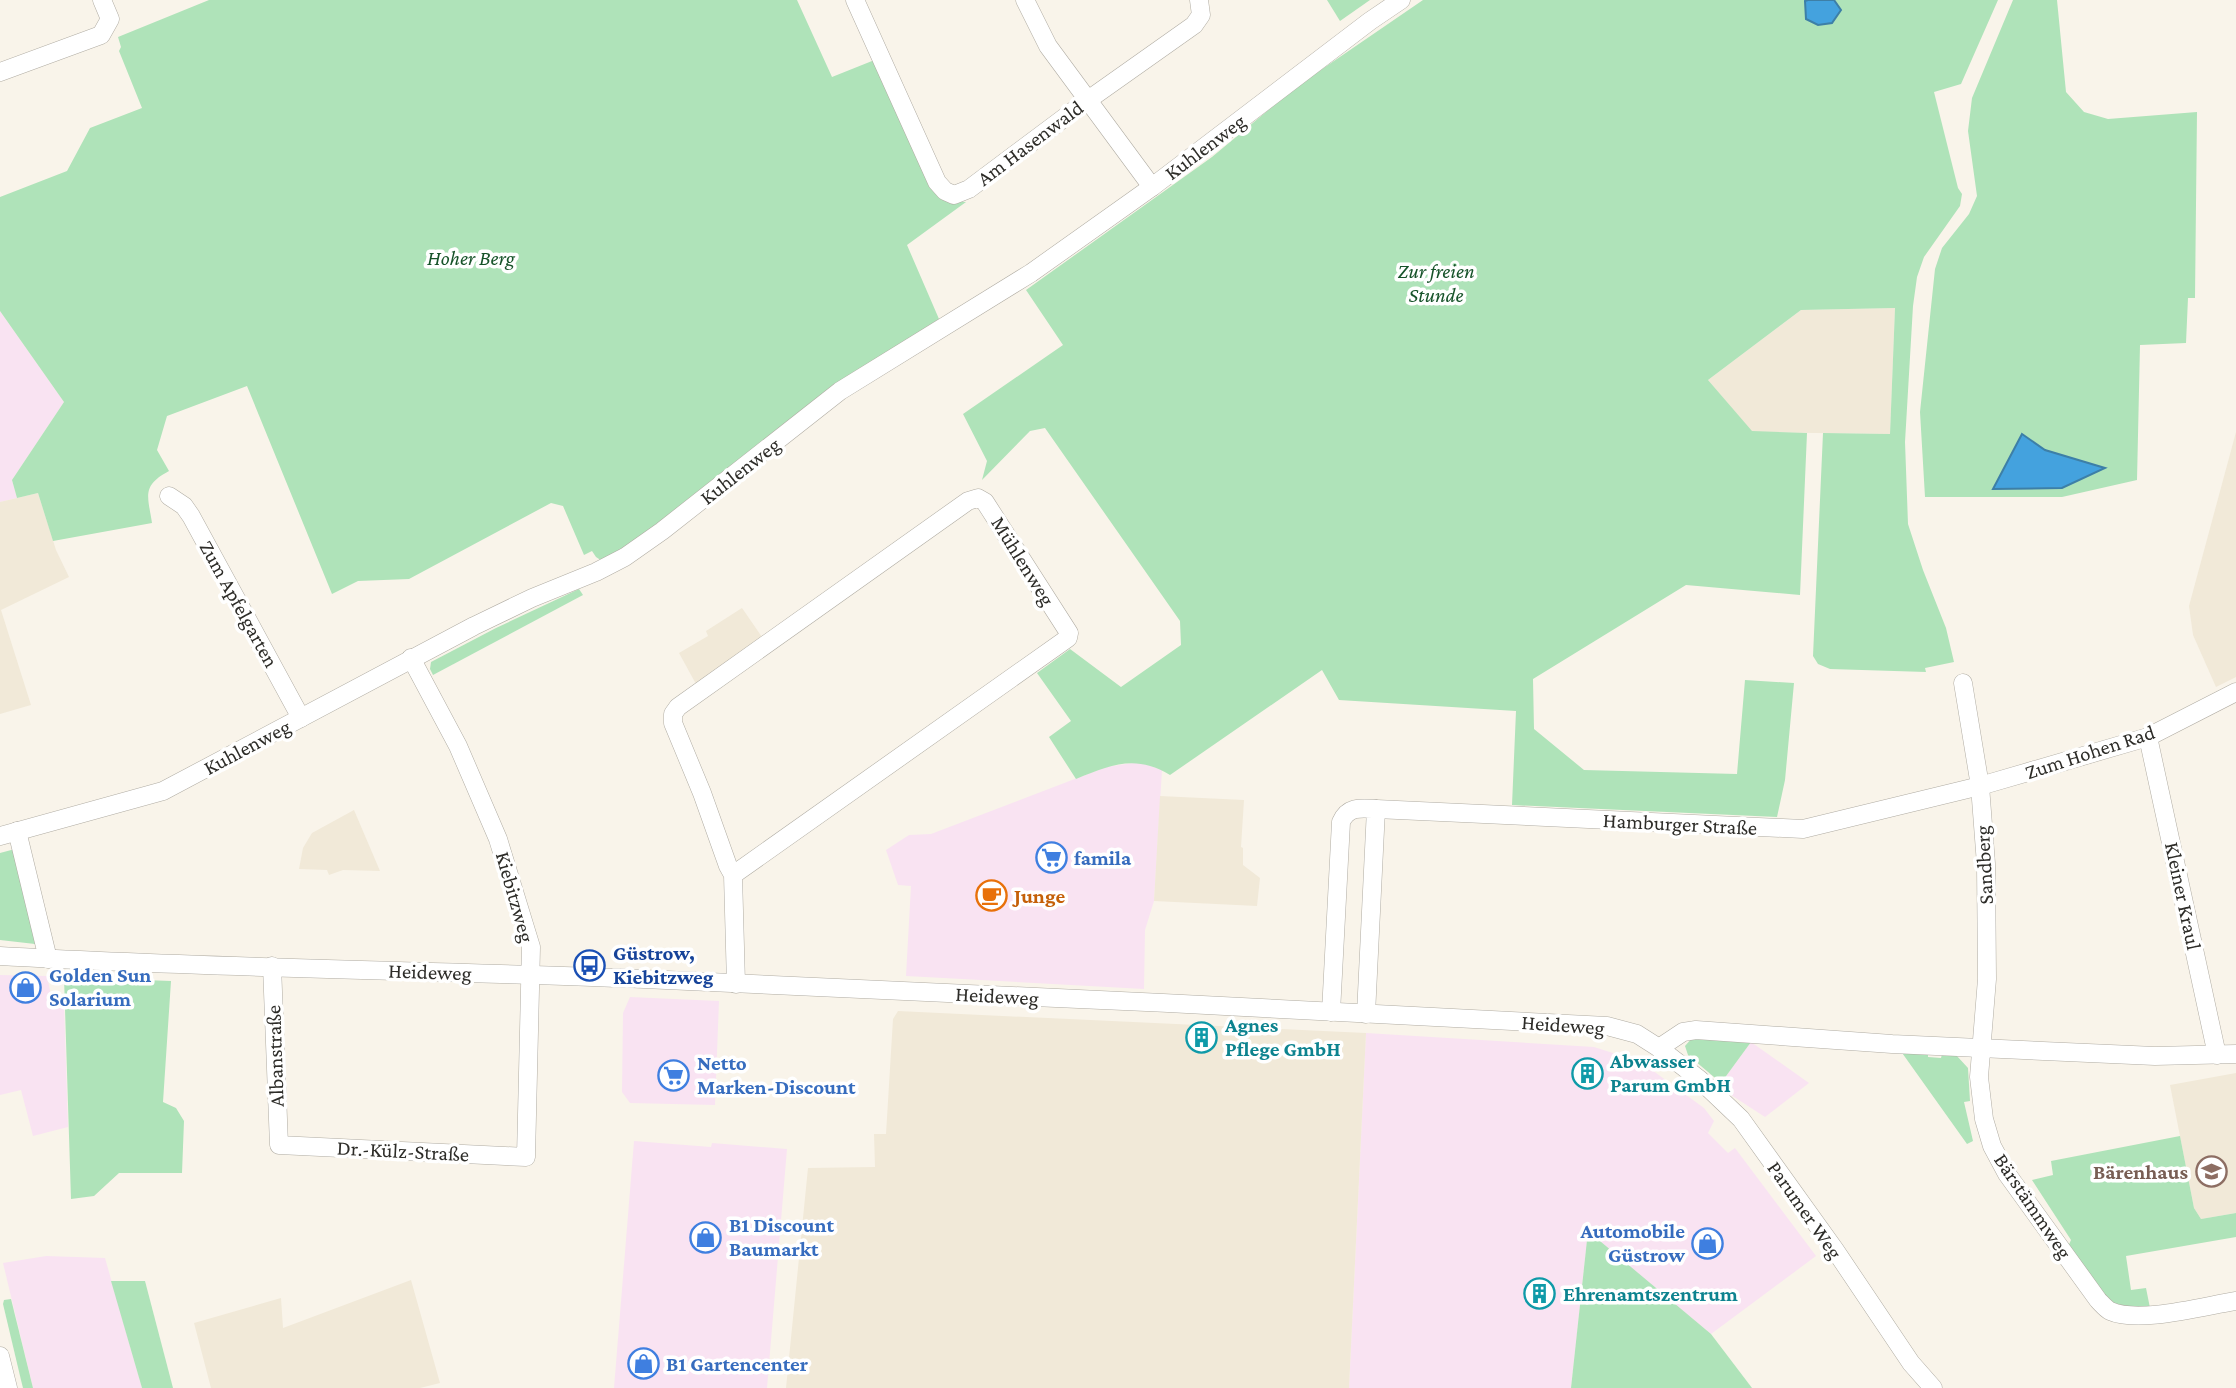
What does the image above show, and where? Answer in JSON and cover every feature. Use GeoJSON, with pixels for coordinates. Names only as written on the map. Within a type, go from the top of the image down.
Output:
{"type":"FeatureCollection","features":[{"type":"Feature","properties":{"kind":"street"},"geometry":{"type":"LineString","coordinates":[[0,72],[101,35],[110,19],[102,0]]}},
{"type":"Feature","properties":{"kind":"street","name":"Am Hasenwald"},"geometry":{"type":"LineString","coordinates":[[855,0],[937,182],[954,195],[969,189],[1194,25],[1201,15],[1199,0]]}},
{"type":"Feature","properties":{"kind":"street"},"geometry":{"type":"LineString","coordinates":[[1025,0],[1048,46],[1153,187]]}},
{"type":"Feature","properties":{"kind":"street","name":"Kuhlenweg"},"geometry":{"type":"LineString","coordinates":[[9,834],[163,791],[411,658],[532,598],[625,557],[841,391],[1031,273],[1153,187],[1359,29],[1401,0]]}},
{"type":"Feature","properties":{"kind":"street","name":"Zum Apfelgarten"},"geometry":{"type":"LineString","coordinates":[[169,496],[184,506],[191,516],[302,718]]}},
{"type":"Feature","properties":{"kind":"street","name":"Mühlenweg"},"geometry":{"type":"LineString","coordinates":[[733,875],[1068,638],[1069,634],[985,502],[978,498],[968,501],[678,707],[673,714],[673,723],[733,875],[736,984]]}},
{"type":"Feature","properties":{"kind":"street","name":"Kiebitzweg"},"geometry":{"type":"LineString","coordinates":[[411,658],[458,746],[498,839],[531,947],[526,1157]]}},
{"type":"Feature","properties":{"kind":"street","name":"Sandberg"},"geometry":{"type":"LineString","coordinates":[[1963,683],[1980,786],[1986,864],[1987,979],[1982,1048]]}},
{"type":"Feature","properties":{"kind":"street","name":"Zum Hohen Rad"},"geometry":{"type":"LineString","coordinates":[[1980,786],[2148,737],[2236,692]]}},
{"type":"Feature","properties":{"kind":"street","name":"Kleiner Kraul"},"geometry":{"type":"LineString","coordinates":[[2148,737],[2217,1055]]}},
{"type":"Feature","properties":{"kind":"street","name":"Hamburger Straße"},"geometry":{"type":"LineString","coordinates":[[1331,1012],[1341,822],[1344,814],[1354,808],[1803,829],[1980,786]]}},
{"type":"Feature","properties":{"kind":"street"},"geometry":{"type":"LineString","coordinates":[[1366,1014],[1376,809]]}},
{"type":"Feature","properties":{"kind":"street"},"geometry":{"type":"LineString","coordinates":[[9,834],[48,959]]}},
{"type":"Feature","properties":{"kind":"street","name":"Heideweg"},"geometry":{"type":"LineString","coordinates":[[0,956],[736,984],[1607,1026],[1637,1034],[1659,1048]]}},
{"type":"Feature","properties":{"kind":"street","name":"Albanstraße"},"geometry":{"type":"LineString","coordinates":[[272,967],[279,1145]]}},
{"type":"Feature","properties":{"kind":"street"},"geometry":{"type":"LineString","coordinates":[[1659,1048],[1682,1032],[1696,1030],[1892,1044],[2155,1056],[2236,1054]]}},
{"type":"Feature","properties":{"kind":"street","name":"Parumer Weg"},"geometry":{"type":"LineString","coordinates":[[1659,1048],[1699,1079],[1741,1119],[1835,1250],[1911,1363],[1933,1388]]}},
{"type":"Feature","properties":{"kind":"street","name":"Bärstämmweg"},"geometry":{"type":"LineString","coordinates":[[1982,1048],[1979,1077],[1981,1101],[1992,1146],[2007,1174],[2098,1300],[2109,1310],[2124,1315],[2142,1316],[2236,1300]]}},
{"type":"Feature","properties":{"kind":"street","name":"Dr.-Külz-Straße"},"geometry":{"type":"LineString","coordinates":[[279,1145],[526,1157]]}},
{"type":"Feature","properties":{"kind":"street"},"geometry":{"type":"LineString","coordinates":[[0,1356],[8,1388]]}},
{"type":"Feature","properties":{"kind":"shaded area"},"geometry":{"type":"Polygon","coordinates":[[[1895,308],[1890,434],[1752,432],[1708,380],[1801,310],[1895,308]]]}},
{"type":"Feature","properties":{"kind":"shaded area"},"geometry":{"type":"Polygon","coordinates":[[[0,311],[64,402],[12,480],[17,498],[0,502],[0,311]]]}},
{"type":"Feature","properties":{"kind":"shaded area"},"geometry":{"type":"Polygon","coordinates":[[[2236,432],[2236,677],[2216,687],[2193,635],[2189,606],[2236,432]]]}},
{"type":"Feature","properties":{"kind":"shaded area"},"geometry":{"type":"Polygon","coordinates":[[[38,493],[56,550],[69,577],[1,610],[31,705],[0,714],[0,502],[38,493]]]}},
{"type":"Feature","properties":{"kind":"shaded area"},"geometry":{"type":"Polygon","coordinates":[[[742,608],[762,637],[696,684],[679,653],[708,636],[706,631],[742,608]]]}},
{"type":"Feature","properties":{"kind":"shaded area"},"geometry":{"type":"Polygon","coordinates":[[[1139,762],[1162,770],[1154,901],[1145,930],[1144,989],[906,976],[911,886],[898,885],[886,850],[909,835],[931,834],[1106,767],[1139,762]]]}},
{"type":"Feature","properties":{"kind":"shaded area"},"geometry":{"type":"Polygon","coordinates":[[[1160,796],[1244,800],[1241,847],[1243,865],[1260,878],[1257,906],[1154,901],[1160,796]]]}},
{"type":"Feature","properties":{"kind":"shaded area"},"geometry":{"type":"Polygon","coordinates":[[[354,810],[380,871],[343,870],[329,875],[327,870],[299,869],[303,848],[312,833],[354,810]]]}},
{"type":"Feature","properties":{"kind":"shaded area"},"geometry":{"type":"Polygon","coordinates":[[[0,975],[47,976],[53,1005],[64,1003],[68,1127],[33,1136],[21,1090],[0,1095],[0,975]]]}},
{"type":"Feature","properties":{"kind":"shaded area","name":"Netto Marken-Discount"},"geometry":{"type":"Polygon","coordinates":[[[630,997],[719,1001],[715,1105],[630,1103],[622,1092],[623,1013],[630,997]]]}},
{"type":"Feature","properties":{"kind":"shaded area"},"geometry":{"type":"Polygon","coordinates":[[[898,1011],[1366,1033],[1349,1388],[786,1388],[808,1168],[875,1167],[874,1134],[886,1134],[893,1019],[898,1011]]]}},
{"type":"Feature","properties":{"kind":"shaded area"},"geometry":{"type":"Polygon","coordinates":[[[1366,1033],[1594,1047],[1641,1062],[1704,1108],[1714,1121],[1708,1133],[1728,1153],[1735,1148],[1816,1256],[1711,1334],[1588,1232],[1571,1388],[1349,1388],[1366,1033]]]}},
{"type":"Feature","properties":{"kind":"shaded area"},"geometry":{"type":"Polygon","coordinates":[[[1751,1042],[1809,1083],[1765,1117],[1728,1093],[1721,1083],[1751,1042]]]}},
{"type":"Feature","properties":{"kind":"shaded area","name":"Bärenhaus"},"geometry":{"type":"Polygon","coordinates":[[[2236,1073],[2236,1213],[2201,1219],[2194,1208],[2170,1085],[2236,1073]]]}},
{"type":"Feature","properties":{"kind":"shaded area","name":"B1 Discount Baumarkt"},"geometry":{"type":"Polygon","coordinates":[[[634,1141],[787,1149],[767,1388],[614,1388],[634,1141]]]}},
{"type":"Feature","properties":{"kind":"shaded area"},"geometry":{"type":"Polygon","coordinates":[[[46,1256],[105,1258],[142,1388],[33,1388],[3,1263],[46,1256]]]}},
{"type":"Feature","properties":{"kind":"shaded area"},"geometry":{"type":"Polygon","coordinates":[[[411,1280],[440,1383],[420,1388],[211,1388],[194,1323],[281,1298],[283,1328],[411,1280]]]}},
{"type":"Feature","properties":{"kind":"green space","name":"Hoher Berg"},"geometry":{"type":"Polygon","coordinates":[[[209,0],[797,0],[832,77],[877,59],[951,201],[966,202],[907,245],[939,319],[839,383],[651,531],[602,561],[592,551],[584,555],[563,506],[551,503],[409,579],[358,581],[332,594],[247,386],[167,416],[157,450],[169,471],[154,482],[148,492],[152,523],[53,541],[38,493],[17,498],[12,480],[64,402],[0,311],[0,197],[67,171],[90,128],[142,108],[119,51],[121,47],[118,37],[209,0]]]}},
{"type":"Feature","properties":{"kind":"green space"},"geometry":{"type":"Polygon","coordinates":[[[1327,0],[1370,0],[1340,21],[1327,0]]]}},
{"type":"Feature","properties":{"kind":"green space","name":"Zur freien Stunde"},"geometry":{"type":"Polygon","coordinates":[[[1423,0],[1998,0],[1961,84],[1934,92],[1958,188],[1962,194],[1960,206],[1924,257],[1917,277],[1913,306],[1905,442],[1908,524],[1946,628],[1954,662],[1925,668],[1926,672],[1830,669],[1818,664],[1813,656],[1823,433],[1890,434],[1895,308],[1801,310],[1708,380],[1752,431],[1807,433],[1800,595],[1686,585],[1533,679],[1534,729],[1584,770],[1737,774],[1745,680],[1794,683],[1785,780],[1777,817],[1512,805],[1516,711],[1339,700],[1322,670],[1170,775],[1134,763],[1112,766],[1076,779],[1049,737],[1071,721],[1037,673],[1070,649],[1121,687],[1181,645],[1180,621],[1045,428],[1030,431],[982,480],[987,461],[963,414],[1063,345],[1026,290],[1212,157],[1296,87],[1423,0]]]}},
{"type":"Feature","properties":{"kind":"green space"},"geometry":{"type":"Polygon","coordinates":[[[2013,0],[2057,0],[2066,92],[2084,112],[2108,119],[2197,112],[2195,298],[2188,298],[2186,343],[2140,345],[2137,480],[2062,497],[1925,497],[1920,412],[1935,269],[1942,248],[1969,214],[1977,196],[1968,131],[1972,98],[2013,0]]]}},
{"type":"Feature","properties":{"kind":"green space"},"geometry":{"type":"Polygon","coordinates":[[[579,589],[583,595],[433,675],[431,662],[579,589]]]}},
{"type":"Feature","properties":{"kind":"green space"},"geometry":{"type":"Polygon","coordinates":[[[15,849],[35,944],[0,940],[0,853],[15,849]]]}},
{"type":"Feature","properties":{"kind":"green space"},"geometry":{"type":"Polygon","coordinates":[[[64,977],[171,981],[163,1102],[176,1108],[184,1121],[182,1173],[119,1173],[94,1196],[71,1199],[64,977]]]}},
{"type":"Feature","properties":{"kind":"green space"},"geometry":{"type":"Polygon","coordinates":[[[1692,1038],[1751,1042],[1721,1083],[1688,1055],[1685,1046],[1692,1038]]]}},
{"type":"Feature","properties":{"kind":"green space"},"geometry":{"type":"Polygon","coordinates":[[[1900,1050],[1928,1053],[1928,1057],[1956,1055],[1968,1068],[1970,1101],[1964,1102],[1973,1141],[1967,1144],[1900,1050]]]}},
{"type":"Feature","properties":{"kind":"green space"},"geometry":{"type":"Polygon","coordinates":[[[2180,1136],[2194,1208],[2201,1219],[2236,1213],[2236,1237],[2126,1256],[2131,1290],[2146,1288],[2150,1308],[2122,1307],[2107,1299],[2088,1279],[2067,1249],[2071,1240],[2032,1180],[2053,1175],[2051,1161],[2180,1136]]]}},
{"type":"Feature","properties":{"kind":"green space"},"geometry":{"type":"Polygon","coordinates":[[[1588,1231],[1711,1334],[1752,1388],[1571,1388],[1588,1231]]]}},
{"type":"Feature","properties":{"kind":"green space"},"geometry":{"type":"Polygon","coordinates":[[[111,1281],[145,1281],[173,1388],[142,1388],[111,1281]]]}},
{"type":"Feature","properties":{"kind":"green space"},"geometry":{"type":"Polygon","coordinates":[[[11,1299],[33,1388],[23,1388],[21,1380],[3,1304],[4,1300],[11,1299]]]}},
{"type":"Feature","properties":{"kind":"water"},"geometry":{"type":"Polygon","coordinates":[[[1834,0],[1841,10],[1832,23],[1818,25],[1806,19],[1805,1],[1834,0]]]}},
{"type":"Feature","properties":{"kind":"water"},"geometry":{"type":"Polygon","coordinates":[[[2022,434],[2045,450],[2105,468],[2062,488],[1993,489],[2022,434]]]}},
{"type":"Feature","properties":{"kind":"place","name":"famila"},"geometry":{"type":"Point","coordinates":[1051,858]}},
{"type":"Feature","properties":{"kind":"place","name":"Junge"},"geometry":{"type":"Point","coordinates":[991,896]}},
{"type":"Feature","properties":{"kind":"place","name":"Güstrow, Kiebitzweg"},"geometry":{"type":"Point","coordinates":[590,965]}},
{"type":"Feature","properties":{"kind":"place","name":"Golden Sun Solarium"},"geometry":{"type":"Point","coordinates":[26,987]}},
{"type":"Feature","properties":{"kind":"place","name":"Agnes Pflege GmbH"},"geometry":{"type":"Point","coordinates":[1202,1037]}},
{"type":"Feature","properties":{"kind":"place","name":"Abwasser Parum GmbH"},"geometry":{"type":"Point","coordinates":[1587,1073]}},
{"type":"Feature","properties":{"kind":"place","name":"Netto Marken-Discount"},"geometry":{"type":"Point","coordinates":[674,1075]}},
{"type":"Feature","properties":{"kind":"place","name":"Bärenhaus"},"geometry":{"type":"Point","coordinates":[2211,1172]}},
{"type":"Feature","properties":{"kind":"place","name":"B1 Discount Baumarkt"},"geometry":{"type":"Point","coordinates":[706,1237]}},
{"type":"Feature","properties":{"kind":"place","name":"Automobile Güstrow"},"geometry":{"type":"Point","coordinates":[1708,1243]}},
{"type":"Feature","properties":{"kind":"place","name":"Ehrenamtszentrum"},"geometry":{"type":"Point","coordinates":[1540,1294]}},
{"type":"Feature","properties":{"kind":"place","name":"B1 Gartencenter"},"geometry":{"type":"Point","coordinates":[643,1364]}}]}
